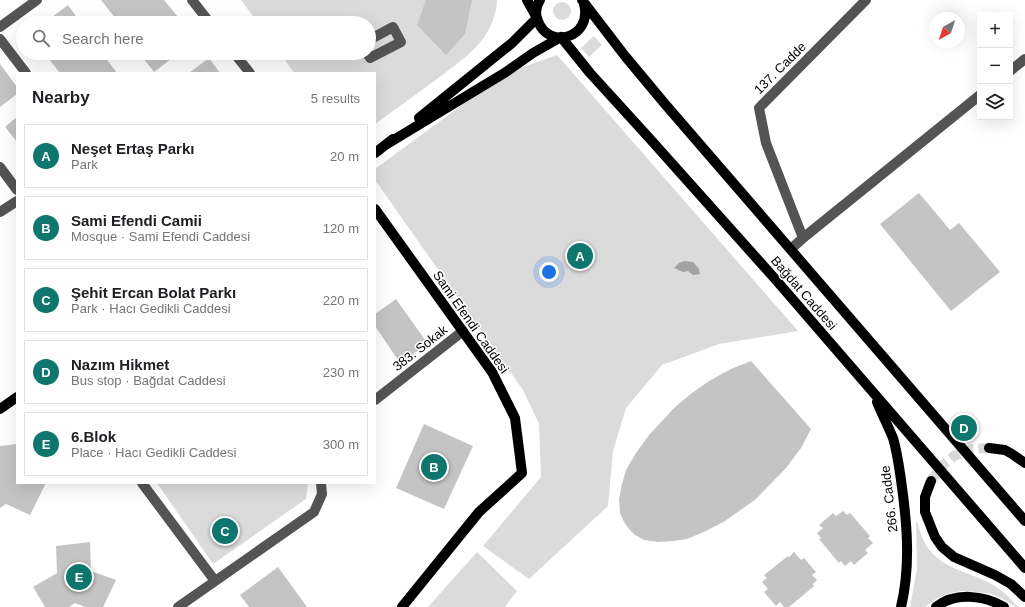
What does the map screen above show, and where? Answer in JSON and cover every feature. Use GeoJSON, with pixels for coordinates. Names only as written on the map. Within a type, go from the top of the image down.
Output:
{"type":"FeatureCollection","features":[{"type":"Feature","properties":{"kind":"main road","name":"Bağdat Caddesi"},"geometry":{"type":"LineString","coordinates":[[527,0],[540,26],[545,32],[552,36],[561,37],[569,36],[582,26],[586,11],[583,1]]}},
{"type":"Feature","properties":{"kind":"main road"},"geometry":{"type":"LineString","coordinates":[[376,152],[512,43],[537,18],[536,10],[540,0]]}},
{"type":"Feature","properties":{"kind":"main road","name":"Bağdat Caddesi"},"geometry":{"type":"LineString","coordinates":[[583,1],[625,56],[665,104],[1025,522]]}},
{"type":"Feature","properties":{"kind":"main road","name":"Bağdat Caddesi"},"geometry":{"type":"LineString","coordinates":[[561,37],[590,73],[750,251],[1025,568]]}},
{"type":"Feature","properties":{"kind":"main road"},"geometry":{"type":"LineString","coordinates":[[387,144],[561,37]]}},
{"type":"Feature","properties":{"kind":"main road","name":"Sami Efendi Caddesi"},"geometry":{"type":"LineString","coordinates":[[376,210],[492,372],[515,418],[522,473],[480,512],[402,607]]}},
{"type":"Feature","properties":{"kind":"main road","name":"266. Cadde"},"geometry":{"type":"LineString","coordinates":[[873,392],[893,438],[898,459],[904,502],[907,542],[906,572],[901,607]]}},
{"type":"Feature","properties":{"kind":"main road"},"geometry":{"type":"LineString","coordinates":[[0,409],[16,398]]}},
{"type":"Feature","properties":{"kind":"main road"},"geometry":{"type":"LineString","coordinates":[[989,448],[1005,450],[1025,463]]}},
{"type":"Feature","properties":{"kind":"main road"},"geometry":{"type":"LineString","coordinates":[[931,481],[925,497],[925,512],[935,537],[942,547],[954,557],[995,575],[1011,584],[1025,597]]}},
{"type":"Feature","properties":{"kind":"main road"},"geometry":{"type":"LineString","coordinates":[[936,607],[952,599],[963,597],[981,598],[996,602],[1004,607]]}},
{"type":"Feature","properties":{"kind":"street"},"geometry":{"type":"LineString","coordinates":[[0,27],[37,0]]}},
{"type":"Feature","properties":{"kind":"street"},"geometry":{"type":"LineString","coordinates":[[192,0],[205,16]]}},
{"type":"Feature","properties":{"kind":"street","name":"137. Cadde"},"geometry":{"type":"LineString","coordinates":[[803,238],[766,143],[759,108],[866,0]]}},
{"type":"Feature","properties":{"kind":"street"},"geometry":{"type":"LineString","coordinates":[[376,36],[393,27],[401,42],[376,55]]}},
{"type":"Feature","properties":{"kind":"street"},"geometry":{"type":"LineString","coordinates":[[0,39],[16,60]]}},
{"type":"Feature","properties":{"kind":"street"},"geometry":{"type":"LineString","coordinates":[[1013,69],[1025,59]]}},
{"type":"Feature","properties":{"kind":"street"},"geometry":{"type":"LineString","coordinates":[[16,60],[25,72]]}},
{"type":"Feature","properties":{"kind":"street"},"geometry":{"type":"LineString","coordinates":[[240,60],[249,72]]}},
{"type":"Feature","properties":{"kind":"street"},"geometry":{"type":"LineString","coordinates":[[791,249],[977,97]]}},
{"type":"Feature","properties":{"kind":"street"},"geometry":{"type":"LineString","coordinates":[[0,166],[16,189]]}},
{"type":"Feature","properties":{"kind":"street"},"geometry":{"type":"LineString","coordinates":[[0,212],[16,203]]}},
{"type":"Feature","properties":{"kind":"street","name":"383. Sokak"},"geometry":{"type":"LineString","coordinates":[[376,399],[463,332]]}},
{"type":"Feature","properties":{"kind":"street"},"geometry":{"type":"LineString","coordinates":[[143,484],[215,581]]}},
{"type":"Feature","properties":{"kind":"street"},"geometry":{"type":"LineString","coordinates":[[178,607],[314,512],[322,494],[320,484]]}},
{"type":"Feature","properties":{"kind":"shaded area"},"geometry":{"type":"Polygon","coordinates":[[[241,0],[497,0],[496,10],[490,26],[478,45],[465,58],[376,123],[376,72],[293,72],[285,60],[376,60],[376,16],[253,16],[241,0]]]}},
{"type":"Feature","properties":{"kind":"shaded area"},"geometry":{"type":"Polygon","coordinates":[[[558,2],[566,2],[571,7],[569,18],[566,20],[558,20],[553,15],[553,7],[558,2]]]}},
{"type":"Feature","properties":{"kind":"shaded area"},"geometry":{"type":"Polygon","coordinates":[[[594,36],[602,45],[589,57],[581,48],[594,36]]]}},
{"type":"Feature","properties":{"kind":"shaded area"},"geometry":{"type":"Polygon","coordinates":[[[557,55],[798,331],[719,344],[662,365],[626,408],[613,451],[608,506],[529,579],[483,546],[541,477],[539,424],[523,390],[376,181],[376,168],[504,74],[557,55]]]}},
{"type":"Feature","properties":{"kind":"shaded area"},"geometry":{"type":"Polygon","coordinates":[[[685,261],[693,262],[699,269],[700,274],[693,275],[688,271],[683,272],[674,268],[679,263],[685,261]]]}},
{"type":"Feature","properties":{"kind":"shaded area"},"geometry":{"type":"Polygon","coordinates":[[[158,484],[308,484],[306,499],[213,564],[158,484]]]}},
{"type":"Feature","properties":{"kind":"shaded area"},"geometry":{"type":"Polygon","coordinates":[[[916,522],[926,545],[941,561],[995,586],[1018,607],[991,594],[961,591],[947,594],[936,599],[925,607],[910,607],[917,568],[916,522]]]}},
{"type":"Feature","properties":{"kind":"shaded area"},"geometry":{"type":"Polygon","coordinates":[[[477,552],[517,591],[505,607],[428,607],[477,552]]]}},
{"type":"Feature","properties":{"kind":"building"},"geometry":{"type":"Polygon","coordinates":[[[101,0],[164,0],[177,16],[114,16],[101,0]]]}},
{"type":"Feature","properties":{"kind":"building"},"geometry":{"type":"Polygon","coordinates":[[[426,0],[472,0],[465,34],[446,55],[417,25],[426,0]]]}},
{"type":"Feature","properties":{"kind":"building"},"geometry":{"type":"Polygon","coordinates":[[[68,5],[76,16],[53,16],[68,5]]]}},
{"type":"Feature","properties":{"kind":"building"},"geometry":{"type":"Polygon","coordinates":[[[50,60],[107,60],[116,72],[59,72],[50,60]]]}},
{"type":"Feature","properties":{"kind":"building"},"geometry":{"type":"Polygon","coordinates":[[[145,60],[170,60],[154,72],[145,60]]]}},
{"type":"Feature","properties":{"kind":"building"},"geometry":{"type":"Polygon","coordinates":[[[206,60],[210,60],[219,72],[190,72],[206,60]]]}},
{"type":"Feature","properties":{"kind":"building"},"geometry":{"type":"Polygon","coordinates":[[[0,64],[16,86],[16,95],[0,107],[0,64]]]}},
{"type":"Feature","properties":{"kind":"building"},"geometry":{"type":"Polygon","coordinates":[[[16,118],[16,141],[5,127],[16,118]]]}},
{"type":"Feature","properties":{"kind":"building"},"geometry":{"type":"Polygon","coordinates":[[[919,193],[950,230],[959,223],[1000,272],[951,311],[880,224],[919,193]]]}},
{"type":"Feature","properties":{"kind":"building"},"geometry":{"type":"Polygon","coordinates":[[[396,299],[428,344],[400,363],[376,327],[376,313],[396,299]]]}},
{"type":"Feature","properties":{"kind":"building"},"geometry":{"type":"Polygon","coordinates":[[[751,361],[811,429],[801,448],[786,468],[756,499],[725,521],[706,531],[687,539],[658,542],[644,540],[635,535],[624,522],[620,513],[619,499],[626,470],[636,453],[649,435],[675,407],[692,393],[709,381],[731,369],[751,361]]]}},
{"type":"Feature","properties":{"kind":"building"},"geometry":{"type":"Polygon","coordinates":[[[424,424],[473,446],[444,509],[396,488],[424,424]]]}},
{"type":"Feature","properties":{"kind":"building"},"geometry":{"type":"Polygon","coordinates":[[[16,444],[16,484],[46,484],[30,515],[6,504],[0,508],[0,446],[16,444]]]}},
{"type":"Feature","properties":{"kind":"building"},"geometry":{"type":"Polygon","coordinates":[[[843,511],[847,515],[850,513],[870,536],[868,538],[873,543],[865,550],[868,553],[854,565],[851,561],[845,566],[841,561],[839,563],[819,539],[821,538],[817,533],[823,528],[819,525],[833,513],[836,516],[843,511]]]}},
{"type":"Feature","properties":{"kind":"building"},"geometry":{"type":"Polygon","coordinates":[[[90,542],[91,571],[116,580],[103,607],[85,607],[75,603],[69,607],[45,607],[33,587],[57,573],[56,546],[90,542]]]}},
{"type":"Feature","properties":{"kind":"building"},"geometry":{"type":"Polygon","coordinates":[[[794,552],[801,560],[804,558],[816,572],[812,575],[817,580],[813,584],[814,586],[789,607],[784,607],[780,602],[776,606],[764,592],[768,589],[762,582],[767,578],[764,575],[794,552]]]}},
{"type":"Feature","properties":{"kind":"building"},"geometry":{"type":"Polygon","coordinates":[[[278,567],[307,607],[249,607],[240,595],[278,567]]]}},
{"type":"Feature","properties":{"kind":"tunnel"},"geometry":{"type":"LineString","coordinates":[[931,481],[942,466],[954,456],[972,449],[989,448]]}},
{"type":"Feature","properties":{"kind":"place","name":"Neşet Ertaş Parkı"},"geometry":{"type":"Point","coordinates":[580,256]}},
{"type":"Feature","properties":{"kind":"place","name":"Nazım Hikmet"},"geometry":{"type":"Point","coordinates":[964,428]}},
{"type":"Feature","properties":{"kind":"place","name":"Sami Efendi Camii"},"geometry":{"type":"Point","coordinates":[434,467]}},
{"type":"Feature","properties":{"kind":"place","name":"Şehit Ercan Bolat Parkı"},"geometry":{"type":"Point","coordinates":[225,531]}},
{"type":"Feature","properties":{"kind":"place","name":"6.Blok"},"geometry":{"type":"Point","coordinates":[79,577]}}]}
